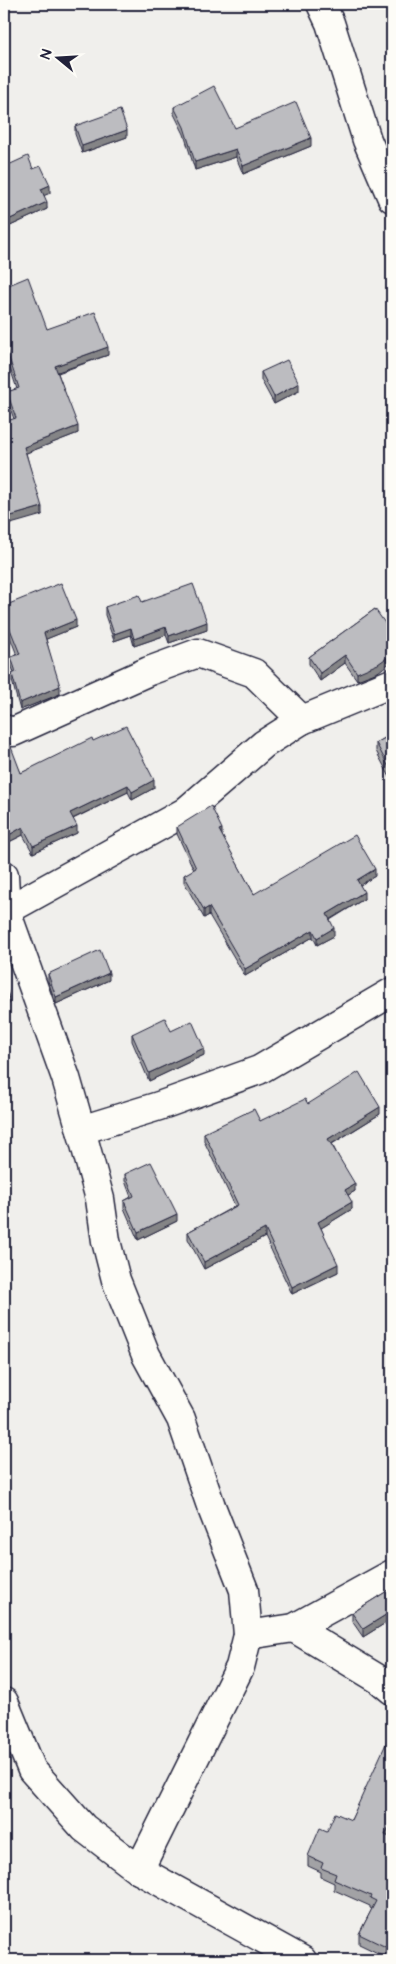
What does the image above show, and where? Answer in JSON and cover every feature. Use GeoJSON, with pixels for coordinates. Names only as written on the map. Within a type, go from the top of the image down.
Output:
{"type":"FeatureCollection","features":[{"type":"Feature","properties":{"kind":"street"},"geometry":{"type":"LineString","coordinates":[[321,4],[330,23],[367,140],[392,198]]}},
{"type":"Feature","properties":{"kind":"street"},"geometry":{"type":"LineString","coordinates":[[4,729],[14,732],[149,671],[198,653],[254,673],[302,720]]}},
{"type":"Feature","properties":{"kind":"street"},"geometry":{"type":"LineString","coordinates":[[5,911],[185,812],[264,744],[302,720],[392,683]]}},
{"type":"Feature","properties":{"kind":"street"},"geometry":{"type":"LineString","coordinates":[[4,875],[5,911],[66,1078],[100,1199],[106,1241],[116,1280],[146,1355],[181,1419],[211,1506],[244,1590],[248,1635],[240,1667],[139,1870]]}},
{"type":"Feature","properties":{"kind":"street"},"geometry":{"type":"LineString","coordinates":[[81,1130],[159,1106],[259,1070],[392,992]]}},
{"type":"Feature","properties":{"kind":"street"},"geometry":{"type":"LineString","coordinates":[[248,1635],[294,1628],[392,1574]]}},
{"type":"Feature","properties":{"kind":"street"},"geometry":{"type":"LineString","coordinates":[[294,1628],[380,1680],[392,1690]]}},
{"type":"Feature","properties":{"kind":"street"},"geometry":{"type":"LineString","coordinates":[[4,1702],[32,1770],[84,1828],[139,1870],[302,1960]]}},
{"type":"Feature","properties":{"kind":"street"},"geometry":{"type":"LineString","coordinates":[[4,1763],[32,1770]]}},
{"type":"Feature","properties":{"kind":"building"},"geometry":{"type":"Polygon","coordinates":[[[214,86],[235,128],[296,102],[311,138],[243,166],[236,149],[195,162],[184,127],[174,107],[214,86]]]}},
{"type":"Feature","properties":{"kind":"building"},"geometry":{"type":"Polygon","coordinates":[[[120,110],[127,130],[82,146],[75,126],[120,110]]]}},
{"type":"Feature","properties":{"kind":"building"},"geometry":{"type":"Polygon","coordinates":[[[28,156],[33,169],[41,166],[50,185],[41,189],[47,202],[8,220],[6,216],[4,217],[4,167],[28,156]]]}},
{"type":"Feature","properties":{"kind":"building"},"geometry":{"type":"Polygon","coordinates":[[[28,277],[47,329],[95,312],[108,347],[55,366],[78,426],[24,447],[42,507],[4,518],[4,422],[16,418],[7,392],[19,388],[4,343],[4,287],[28,277]]]}},
{"type":"Feature","properties":{"kind":"building"},"geometry":{"type":"Polygon","coordinates":[[[287,360],[299,383],[274,397],[261,372],[287,360]]]}},
{"type":"Feature","properties":{"kind":"building"},"geometry":{"type":"Polygon","coordinates":[[[61,583],[76,620],[44,633],[60,686],[20,703],[12,674],[16,672],[11,657],[20,654],[4,614],[4,606],[61,583]]]}},
{"type":"Feature","properties":{"kind":"building"},"geometry":{"type":"Polygon","coordinates":[[[193,584],[207,622],[169,636],[166,627],[134,639],[131,628],[114,634],[105,607],[139,595],[142,602],[193,584]]]}},
{"type":"Feature","properties":{"kind":"building"},"geometry":{"type":"Polygon","coordinates":[[[375,609],[392,633],[392,654],[378,664],[357,673],[345,655],[320,673],[309,657],[375,609]]]}},
{"type":"Feature","properties":{"kind":"building"},"geometry":{"type":"Polygon","coordinates":[[[126,726],[154,780],[132,792],[128,785],[70,813],[77,826],[33,846],[23,827],[9,835],[4,825],[4,813],[10,810],[4,792],[4,738],[8,739],[21,773],[92,738],[93,741],[126,726]]]}},
{"type":"Feature","properties":{"kind":"building"},"geometry":{"type":"Polygon","coordinates":[[[392,734],[392,773],[376,743],[392,734]]]}},
{"type":"Feature","properties":{"kind":"building"},"geometry":{"type":"Polygon","coordinates":[[[211,806],[222,829],[219,830],[254,894],[355,835],[375,869],[357,880],[364,892],[327,914],[334,928],[317,938],[313,930],[245,969],[209,907],[204,910],[184,875],[196,868],[177,827],[211,806]]]}},
{"type":"Feature","properties":{"kind":"building"},"geometry":{"type":"Polygon","coordinates":[[[100,950],[109,973],[56,997],[48,974],[100,950]]]}},
{"type":"Feature","properties":{"kind":"building"},"geometry":{"type":"Polygon","coordinates":[[[4,983],[9,997],[4,999],[4,983]]]}},
{"type":"Feature","properties":{"kind":"building"},"geometry":{"type":"Polygon","coordinates":[[[165,1018],[171,1031],[192,1021],[204,1048],[149,1073],[132,1034],[165,1018]]]}},
{"type":"Feature","properties":{"kind":"building"},"geometry":{"type":"Polygon","coordinates":[[[359,1072],[380,1107],[328,1139],[355,1184],[345,1190],[352,1202],[318,1222],[338,1264],[292,1287],[265,1229],[204,1262],[188,1232],[238,1205],[204,1133],[254,1109],[260,1121],[305,1099],[308,1104],[359,1072]]]}},
{"type":"Feature","properties":{"kind":"building"},"geometry":{"type":"Polygon","coordinates":[[[151,1162],[177,1214],[138,1232],[124,1201],[134,1196],[125,1174],[151,1162]]]}},
{"type":"Feature","properties":{"kind":"building"},"geometry":{"type":"Polygon","coordinates":[[[392,1588],[392,1611],[363,1629],[352,1613],[392,1588]]]}},
{"type":"Feature","properties":{"kind":"building"},"geometry":{"type":"Polygon","coordinates":[[[390,1735],[392,1737],[392,1820],[385,1835],[392,1838],[392,1935],[386,1947],[359,1934],[376,1901],[370,1898],[371,1896],[334,1880],[336,1874],[321,1868],[323,1863],[308,1856],[320,1828],[327,1831],[335,1813],[351,1820],[390,1735]]]}}]}
